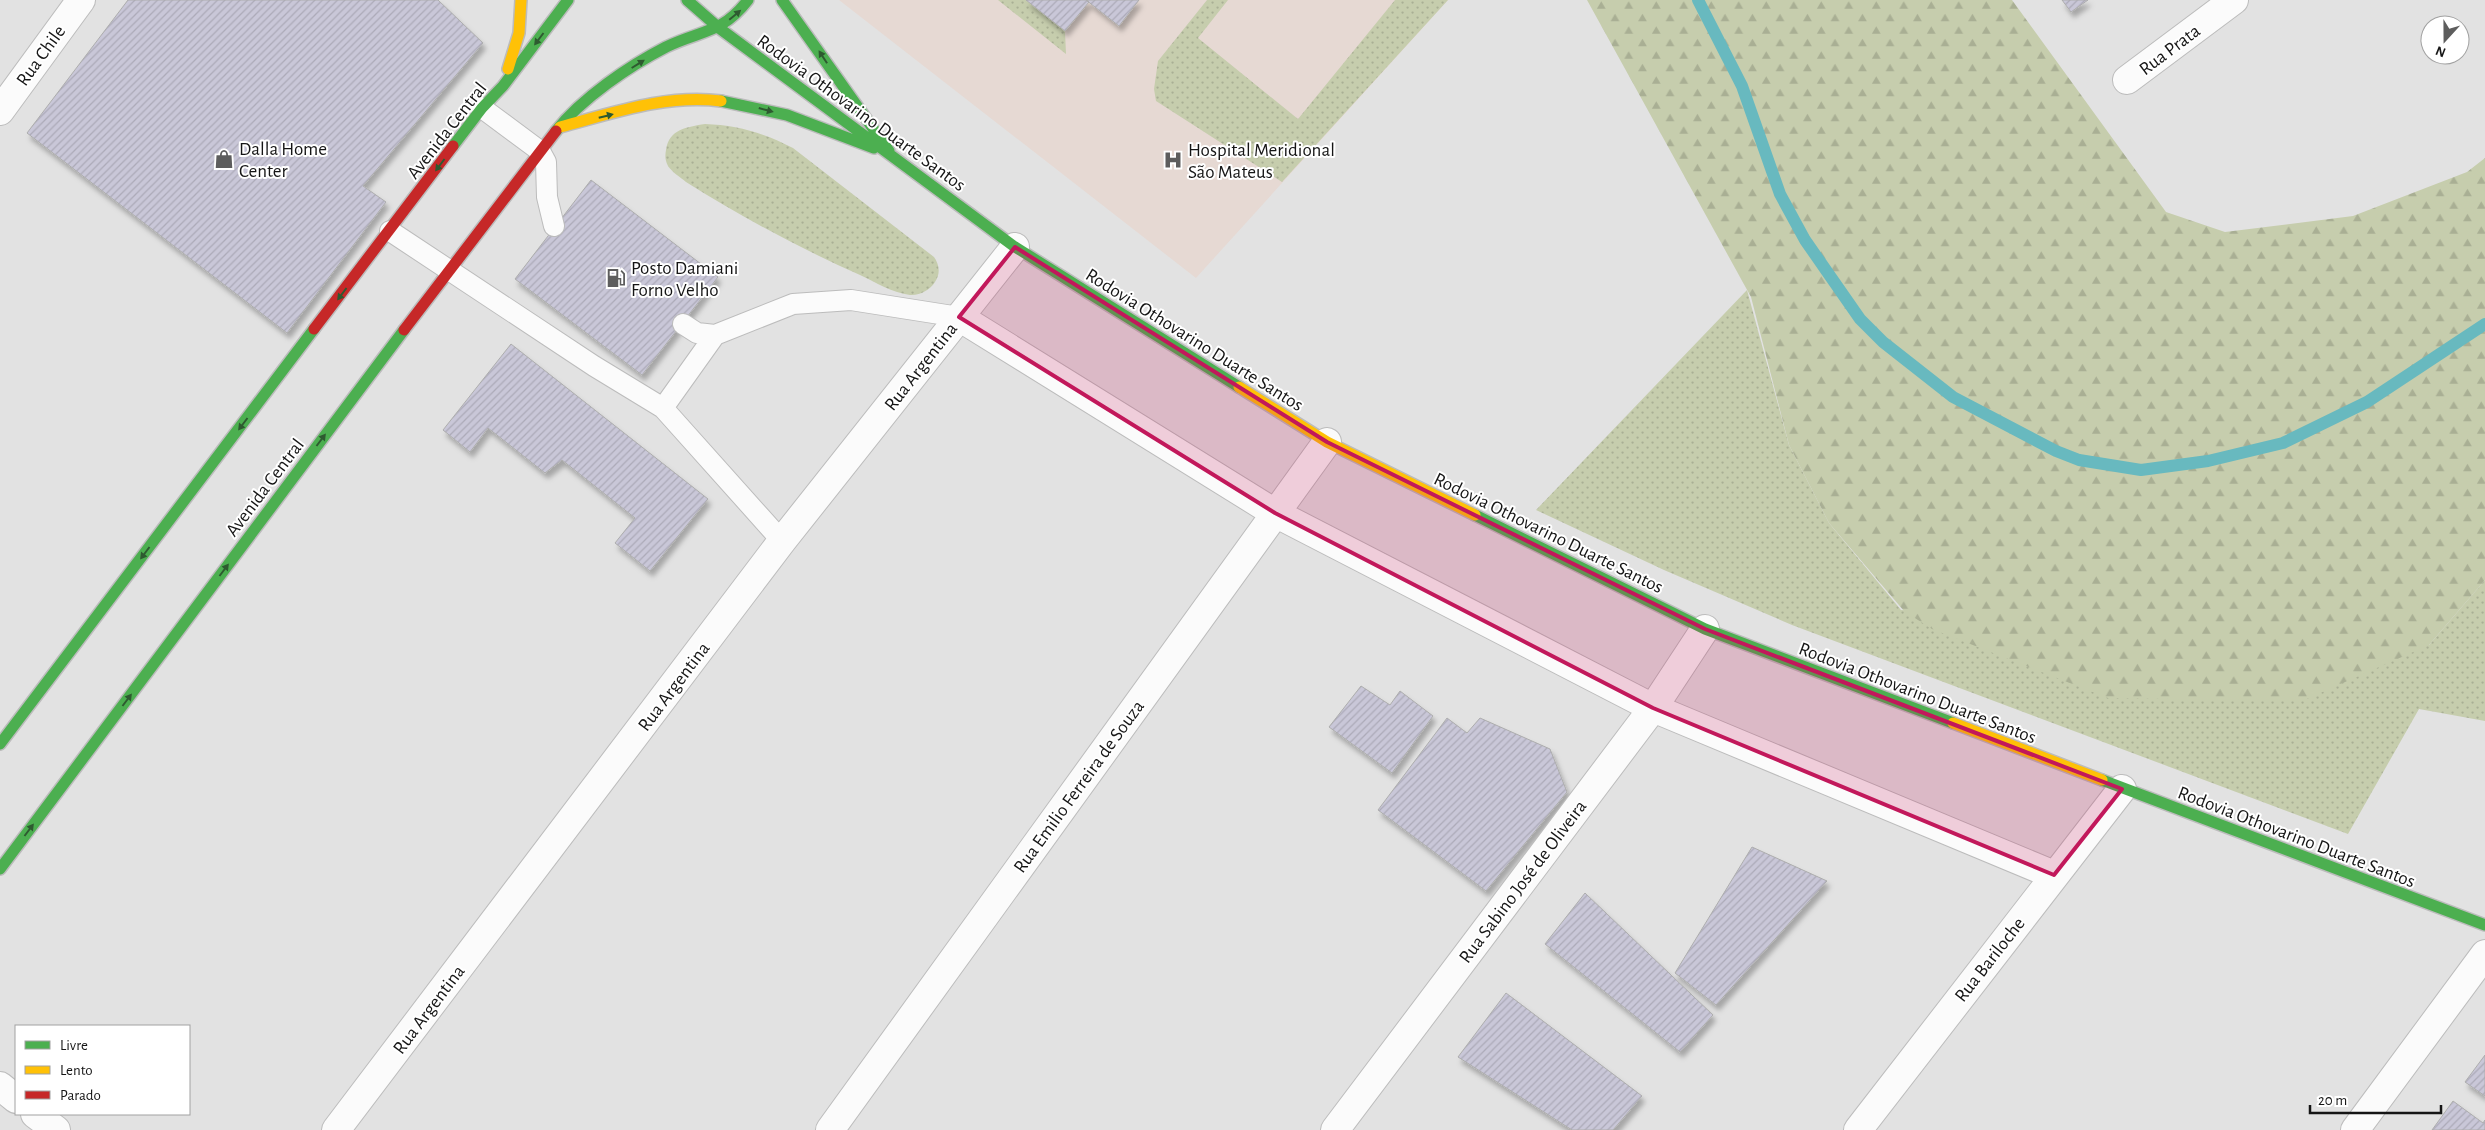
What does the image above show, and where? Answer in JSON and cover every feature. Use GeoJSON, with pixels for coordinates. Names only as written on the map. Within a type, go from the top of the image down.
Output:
{"type":"FeatureCollection","features":[{"type":"Feature","properties":{"kind":"main road"},"geometry":{"type":"LineString","coordinates":[[503,86],[519,33],[521,0]]}},
{"type":"Feature","properties":{"kind":"main road","name":"Avenida Central"},"geometry":{"type":"LineString","coordinates":[[0,744],[482,108],[503,86],[568,0]]}},
{"type":"Feature","properties":{"kind":"main road","name":"Rodovia Othovarino Duarte Santos"},"geometry":{"type":"LineString","coordinates":[[686,0],[718,28],[1015,247],[1327,442],[1704,629],[2485,926]]}},
{"type":"Feature","properties":{"kind":"main road","name":"Avenida Central"},"geometry":{"type":"LineString","coordinates":[[0,869],[449,269],[559,127],[595,93],[627,71],[667,46],[718,28],[738,13],[748,0]]}},
{"type":"Feature","properties":{"kind":"main road"},"geometry":{"type":"LineString","coordinates":[[782,0],[891,154]]}},
{"type":"Feature","properties":{"kind":"main road"},"geometry":{"type":"LineString","coordinates":[[559,127],[661,103],[695,99],[743,104],[796,118],[891,154]]}},
{"type":"Feature","properties":{"kind":"street","name":"Rua Chile"},"geometry":{"type":"LineString","coordinates":[[0,110],[81,0]]}},
{"type":"Feature","properties":{"kind":"street","name":"Rua Prata"},"geometry":{"type":"LineString","coordinates":[[2128,80],[2234,0]]}},
{"type":"Feature","properties":{"kind":"street","name":"Rua Argentina"},"geometry":{"type":"LineString","coordinates":[[336,1130],[782,541],[1015,247]]}},
{"type":"Feature","properties":{"kind":"street"},"geometry":{"type":"LineString","coordinates":[[959,317],[1275,513],[1653,708],[2054,876]]}},
{"type":"Feature","properties":{"kind":"street","name":"Rua Emilio Ferreira de Souza"},"geometry":{"type":"LineString","coordinates":[[830,1130],[1327,442]]}},
{"type":"Feature","properties":{"kind":"street","name":"Rua Sabino José de Oliveira"},"geometry":{"type":"LineString","coordinates":[[1335,1130],[1653,708],[1704,629]]}},
{"type":"Feature","properties":{"kind":"street","name":"Rua Bariloche"},"geometry":{"type":"LineString","coordinates":[[1858,1130],[2122,789]]}},
{"type":"Feature","properties":{"kind":"street"},"geometry":{"type":"LineString","coordinates":[[2355,1130],[2485,954]]}},
{"type":"Feature","properties":{"kind":"street"},"geometry":{"type":"LineString","coordinates":[[0,1086],[15,1098]]}},
{"type":"Feature","properties":{"kind":"street"},"geometry":{"type":"LineString","coordinates":[[37,1115],[56,1130]]}},
{"type":"Feature","properties":{"kind":"lane"},"geometry":{"type":"LineString","coordinates":[[482,108],[540,151],[546,162],[548,204],[554,226]]}},
{"type":"Feature","properties":{"kind":"lane"},"geometry":{"type":"LineString","coordinates":[[390,231],[594,366],[663,408],[782,541]]}},
{"type":"Feature","properties":{"kind":"lane"},"geometry":{"type":"LineString","coordinates":[[683,324],[697,333],[715,335],[793,304],[852,300],[959,317]]}},
{"type":"Feature","properties":{"kind":"lane"},"geometry":{"type":"LineString","coordinates":[[663,408],[715,335]]}},
{"type":"Feature","properties":{"kind":"highlighted area"},"geometry":{"type":"Polygon","coordinates":[[[1015,247],[1327,442],[1705,629],[2122,789],[2054,875],[1653,708],[1275,513],[959,317],[1015,247]]]}},
{"type":"Feature","properties":{"kind":"shaded area","name":"Hospital Meridional São Mateus"},"geometry":{"type":"Polygon","coordinates":[[[839,0],[1448,0],[1196,278],[839,0]]]}},
{"type":"Feature","properties":{"kind":"green space"},"geometry":{"type":"Polygon","coordinates":[[[998,0],[1026,0],[1065,31],[1066,54],[998,0]]]}},
{"type":"Feature","properties":{"kind":"green space"},"geometry":{"type":"Polygon","coordinates":[[[1207,0],[1228,0],[1198,38],[1298,119],[1395,0],[1448,0],[1282,182],[1156,101],[1154,89],[1158,61],[1207,0]]]}},
{"type":"Feature","properties":{"kind":"green space"},"geometry":{"type":"Polygon","coordinates":[[[1587,0],[2012,0],[2166,212],[2225,232],[2353,216],[2467,172],[2485,158],[2485,580],[2429,645],[2302,701],[2108,698],[1932,629],[1904,611],[1829,523],[1789,445],[1751,297],[1587,0]]]}},
{"type":"Feature","properties":{"kind":"green space"},"geometry":{"type":"Polygon","coordinates":[[[705,124],[728,126],[750,131],[772,138],[793,148],[934,257],[939,269],[933,285],[917,295],[891,290],[771,232],[686,182],[666,162],[665,156],[668,143],[671,137],[680,130],[705,124]]]}},
{"type":"Feature","properties":{"kind":"green space"},"geometry":{"type":"Polygon","coordinates":[[[1747,290],[1789,445],[1829,523],[1901,610],[2429,645],[2485,580],[2485,721],[2419,709],[2348,834],[1792,625],[1664,570],[1536,510],[1747,290]]]}},
{"type":"Feature","properties":{"kind":"building","name":"Dalla Home Center"},"geometry":{"type":"Polygon","coordinates":[[[128,0],[438,0],[483,43],[363,186],[386,202],[287,333],[27,133],[128,0]]]}},
{"type":"Feature","properties":{"kind":"building"},"geometry":{"type":"Polygon","coordinates":[[[1026,0],[1086,0],[1089,2],[1065,31],[1026,0]]]}},
{"type":"Feature","properties":{"kind":"building"},"geometry":{"type":"Polygon","coordinates":[[[1086,0],[1139,0],[1119,26],[1086,0]]]}},
{"type":"Feature","properties":{"kind":"building"},"geometry":{"type":"Polygon","coordinates":[[[2062,0],[2088,0],[2071,12],[2062,0]]]}},
{"type":"Feature","properties":{"kind":"building","name":"Posto Damiani Forno Velho"},"geometry":{"type":"Polygon","coordinates":[[[591,180],[718,277],[642,375],[515,279],[591,180]]]}},
{"type":"Feature","properties":{"kind":"building"},"geometry":{"type":"Polygon","coordinates":[[[511,344],[708,499],[650,571],[615,543],[635,518],[562,460],[545,473],[488,428],[470,452],[443,430],[511,344]]]}},
{"type":"Feature","properties":{"kind":"building"},"geometry":{"type":"Polygon","coordinates":[[[1361,686],[1390,705],[1400,691],[1433,716],[1392,773],[1329,727],[1361,686]]]}},
{"type":"Feature","properties":{"kind":"building"},"geometry":{"type":"Polygon","coordinates":[[[1447,718],[1467,733],[1480,718],[1550,749],[1567,792],[1486,891],[1378,810],[1447,718]]]}},
{"type":"Feature","properties":{"kind":"building"},"geometry":{"type":"Polygon","coordinates":[[[1752,847],[1827,881],[1716,1005],[1675,973],[1752,847]]]}},
{"type":"Feature","properties":{"kind":"building"},"geometry":{"type":"Polygon","coordinates":[[[1585,893],[1713,1015],[1680,1052],[1545,944],[1585,893]]]}},
{"type":"Feature","properties":{"kind":"building"},"geometry":{"type":"Polygon","coordinates":[[[1506,993],[1642,1096],[1613,1130],[1572,1130],[1458,1057],[1506,993]]]}},
{"type":"Feature","properties":{"kind":"building"},"geometry":{"type":"Polygon","coordinates":[[[2485,1055],[2485,1096],[2465,1082],[2485,1055]]]}},
{"type":"Feature","properties":{"kind":"building"},"geometry":{"type":"Polygon","coordinates":[[[2453,1101],[2483,1123],[2485,1120],[2485,1130],[2432,1130],[2453,1101]]]}},
{"type":"Feature","properties":{"kind":"waterway"},"geometry":{"type":"LineString","coordinates":[[1698,0],[1742,86],[1780,194],[1805,240],[1860,319],[1883,342],[1953,397],[2056,451],[2079,460],[2141,470],[2208,461],[2283,443],[2367,402],[2485,324]]}},
{"type":"Feature","properties":{"kind":"traffic: fast"},"geometry":{"type":"LineString","coordinates":[[453,146],[482,108],[503,86],[568,0]]}},
{"type":"Feature","properties":{"kind":"traffic: fast"},"geometry":{"type":"LineString","coordinates":[[687,0],[719,28],[1015,247],[1239,387]]}},
{"type":"Feature","properties":{"kind":"traffic: fast"},"geometry":{"type":"LineString","coordinates":[[556,131],[592,95],[622,73],[666,47],[720,25],[738,11],[748,0]]}},
{"type":"Feature","properties":{"kind":"traffic: fast"},"geometry":{"type":"LineString","coordinates":[[782,0],[889,151]]}},
{"type":"Feature","properties":{"kind":"traffic: fast"},"geometry":{"type":"LineString","coordinates":[[721,101],[787,115],[874,148]]}},
{"type":"Feature","properties":{"kind":"traffic: fast"},"geometry":{"type":"LineString","coordinates":[[0,744],[314,329]]}},
{"type":"Feature","properties":{"kind":"traffic: fast"},"geometry":{"type":"LineString","coordinates":[[0,869],[404,330]]}},
{"type":"Feature","properties":{"kind":"traffic: fast"},"geometry":{"type":"LineString","coordinates":[[1475,515],[1705,629],[1953,723]]}},
{"type":"Feature","properties":{"kind":"traffic: fast"},"geometry":{"type":"LineString","coordinates":[[2102,780],[2485,925]]}},
{"type":"Feature","properties":{"kind":"traffic: slow"},"geometry":{"type":"LineString","coordinates":[[508,69],[519,33],[521,0]]}},
{"type":"Feature","properties":{"kind":"traffic: slow"},"geometry":{"type":"LineString","coordinates":[[560,127],[660,102],[680,100],[721,101]]}},
{"type":"Feature","properties":{"kind":"traffic: slow"},"geometry":{"type":"LineString","coordinates":[[1239,387],[1327,442],[1475,515]]}},
{"type":"Feature","properties":{"kind":"traffic: slow"},"geometry":{"type":"LineString","coordinates":[[1953,723],[2102,780]]}},
{"type":"Feature","properties":{"kind":"traffic: jam"},"geometry":{"type":"LineString","coordinates":[[404,330],[556,131]]}},
{"type":"Feature","properties":{"kind":"traffic: jam"},"geometry":{"type":"LineString","coordinates":[[314,329],[453,146]]}},
{"type":"Feature","properties":{"kind":"place","name":"Dalla Home Center"},"geometry":{"type":"Point","coordinates":[224,159]}},
{"type":"Feature","properties":{"kind":"place","name":"Hospital Meridional São Mateus"},"geometry":{"type":"Point","coordinates":[1173,160]}},
{"type":"Feature","properties":{"kind":"place","name":"Posto Damiani Forno Velho"},"geometry":{"type":"Point","coordinates":[616,278]}}]}
